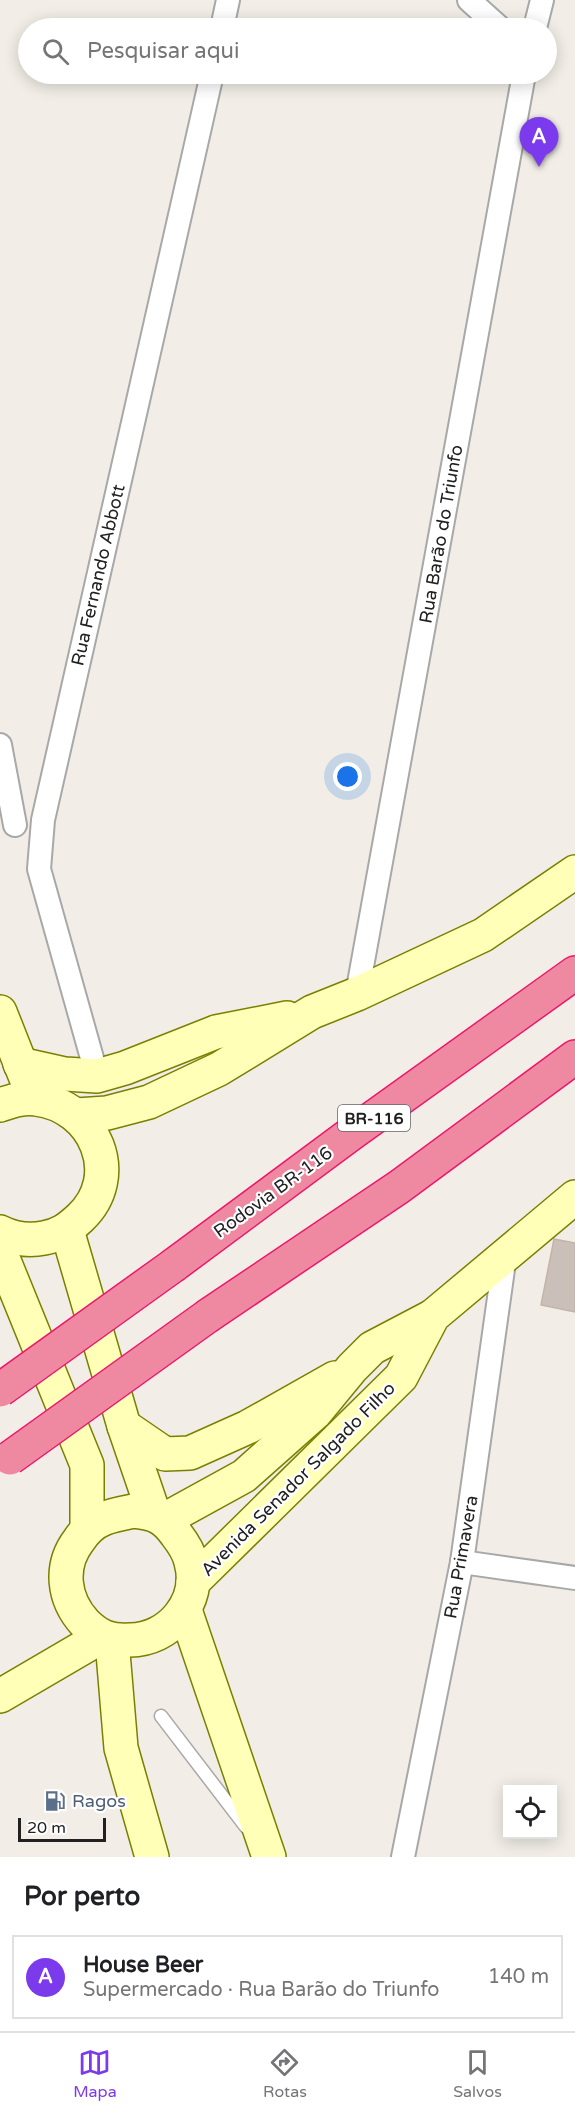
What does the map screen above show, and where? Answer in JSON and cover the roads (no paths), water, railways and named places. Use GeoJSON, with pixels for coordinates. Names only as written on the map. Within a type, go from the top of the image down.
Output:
{"type":"FeatureCollection","features":[{"type":"Feature","properties":{"kind":"highway","name":"Rodovia BR-116"},"geometry":{"type":"LineString","coordinates":[[0,1390],[575,973]]}},
{"type":"Feature","properties":{"kind":"highway"},"geometry":{"type":"LineString","coordinates":[[5,1461],[209,1315],[399,1187],[575,1057]]}},
{"type":"Feature","properties":{"kind":"main road"},"geometry":{"type":"LineString","coordinates":[[76,1115],[107,1113],[149,1102],[219,1069],[312,1012],[357,994],[483,935],[575,872]]}},
{"type":"Feature","properties":{"kind":"main road"},"geometry":{"type":"LineString","coordinates":[[0,1012],[35,1098]]}},
{"type":"Feature","properties":{"kind":"main road"},"geometry":{"type":"LineString","coordinates":[[20,1064],[65,1074],[97,1076],[125,1068],[216,1032],[312,1012]]}},
{"type":"Feature","properties":{"kind":"main road"},"geometry":{"type":"LineString","coordinates":[[0,1105],[35,1098],[57,1103],[76,1115],[91,1132],[100,1153],[102,1172],[98,1191],[90,1209],[67,1230],[56,1236],[33,1240],[10,1238],[0,1232]]}},
{"type":"Feature","properties":{"kind":"main road","name":"Avenida Senador Salgado Filho"},"geometry":{"type":"LineString","coordinates":[[189,1596],[401,1377],[433,1317],[575,1197]]}},
{"type":"Feature","properties":{"kind":"main road"},"geometry":{"type":"LineString","coordinates":[[67,1230],[124,1426],[158,1517],[186,1547],[192,1564],[189,1596],[268,1857]]}},
{"type":"Feature","properties":{"kind":"main road"},"geometry":{"type":"LineString","coordinates":[[0,1251],[87,1465],[87,1529]]}},
{"type":"Feature","properties":{"kind":"main road"},"geometry":{"type":"LineString","coordinates":[[152,1857],[121,1748],[107,1639],[76,1613],[69,1597],[65,1578],[67,1560],[87,1529],[103,1519],[134,1511],[158,1517],[244,1476],[315,1413],[352,1368],[372,1348],[433,1317]]}},
{"type":"Feature","properties":{"kind":"main road"},"geometry":{"type":"LineString","coordinates":[[124,1426],[165,1454],[190,1453],[248,1427],[352,1368]]}},
{"type":"Feature","properties":{"kind":"main road"},"geometry":{"type":"LineString","coordinates":[[0,1696],[107,1639],[141,1640],[158,1635],[173,1624],[189,1596]]}},
{"type":"Feature","properties":{"kind":"street"},"geometry":{"type":"LineString","coordinates":[[224,18],[228,0]]}},
{"type":"Feature","properties":{"kind":"street"},"geometry":{"type":"LineString","coordinates":[[469,0],[489,18]]}},
{"type":"Feature","properties":{"kind":"street"},"geometry":{"type":"LineString","coordinates":[[538,18],[542,0]]}},
{"type":"Feature","properties":{"kind":"street","name":"Rua Fernando Abbott"},"geometry":{"type":"LineString","coordinates":[[97,1076],[39,869],[43,820],[210,84]]}},
{"type":"Feature","properties":{"kind":"street","name":"Rua Barão do Triunfo"},"geometry":{"type":"LineString","coordinates":[[357,994],[522,84]]}},
{"type":"Feature","properties":{"kind":"street"},"geometry":{"type":"LineString","coordinates":[[0,745],[7,826],[43,820]]}},
{"type":"Feature","properties":{"kind":"street","name":"Rua Primavera"},"geometry":{"type":"LineString","coordinates":[[403,1857],[462,1562],[505,1255]]}},
{"type":"Feature","properties":{"kind":"street"},"geometry":{"type":"LineString","coordinates":[[462,1562],[575,1578]]}},
{"type":"Feature","properties":{"kind":"lane"},"geometry":{"type":"LineString","coordinates":[[161,1716],[268,1857]]}},
{"type":"Feature","properties":{"kind":"place","name":"House Beer"},"geometry":{"type":"Point","coordinates":[539,167]}},
{"type":"Feature","properties":{"kind":"place","name":"Ragos"},"geometry":{"type":"Point","coordinates":[55,1801]}}]}
